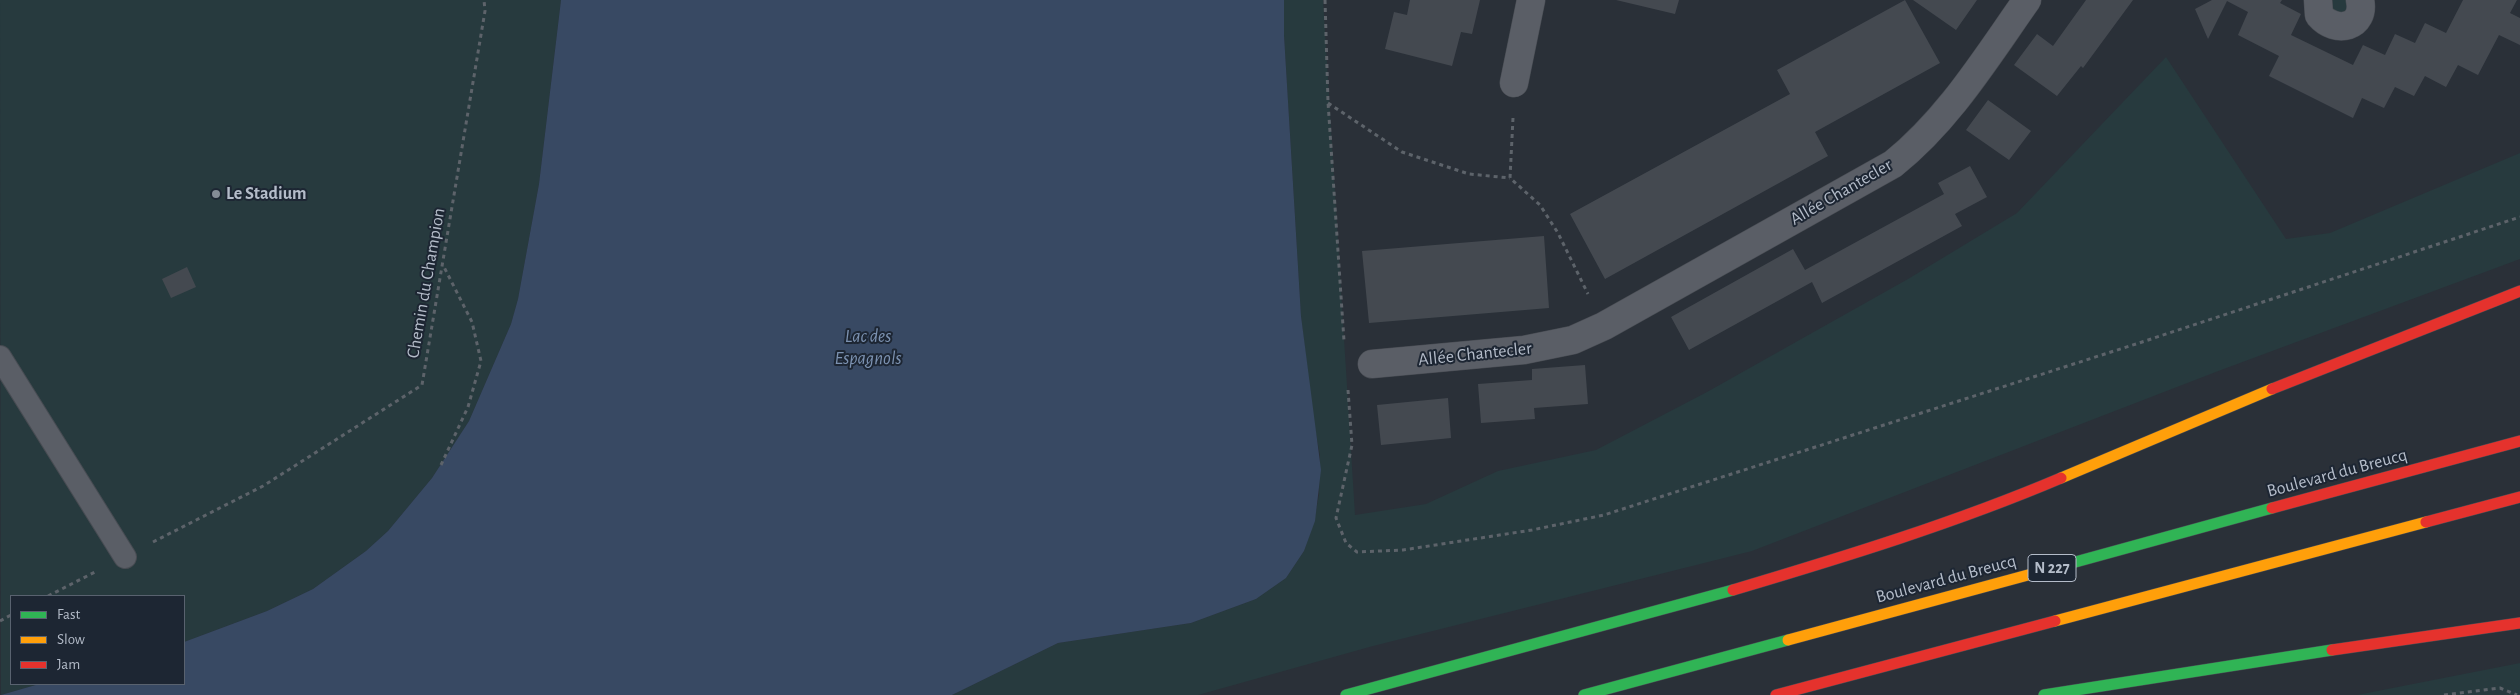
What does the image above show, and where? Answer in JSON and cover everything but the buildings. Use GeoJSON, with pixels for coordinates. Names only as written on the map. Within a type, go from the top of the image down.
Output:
{"type":"FeatureCollection","features":[{"type":"Feature","properties":{"kind":"main road"},"geometry":{"type":"LineString","coordinates":[[1346,695],[1704,599],[1859,552],[2016,497],[2203,417],[2520,291]]}},
{"type":"Feature","properties":{"kind":"main road","name":"Boulevard du Breucq"},"geometry":{"type":"LineString","coordinates":[[1584,695],[2520,441]]}},
{"type":"Feature","properties":{"kind":"main road"},"geometry":{"type":"LineString","coordinates":[[1776,695],[2520,497]]}},
{"type":"Feature","properties":{"kind":"main road"},"geometry":{"type":"LineString","coordinates":[[2044,695],[2243,662],[2520,623]]}},
{"type":"Feature","properties":{"kind":"street"},"geometry":{"type":"LineString","coordinates":[[1514,83],[1531,0]]}},
{"type":"Feature","properties":{"kind":"street","name":"Allée Chantecler"},"geometry":{"type":"LineString","coordinates":[[1372,364],[1524,350],[1573,340],[1604,326],[1893,164],[1930,132],[1957,100],[2027,0]]}},
{"type":"Feature","properties":{"kind":"street"},"geometry":{"type":"LineString","coordinates":[[2318,0],[2320,15],[2330,25],[2337,27],[2351,24],[2356,19],[2362,6],[2360,0]]}},
{"type":"Feature","properties":{"kind":"lane"},"geometry":{"type":"LineString","coordinates":[[0,357],[125,557]]}},
{"type":"Feature","properties":{"kind":"path","name":"Chemin du Champion"},"geometry":{"type":"LineString","coordinates":[[263,486],[422,385],[485,12],[484,0]]}},
{"type":"Feature","properties":{"kind":"path"},"geometry":{"type":"LineString","coordinates":[[1510,178],[1514,83]]}},
{"type":"Feature","properties":{"kind":"path"},"geometry":{"type":"LineString","coordinates":[[1328,102],[1402,152],[1470,174],[1510,178],[1540,205],[1558,233],[1604,326]]}},
{"type":"Feature","properties":{"kind":"path"},"geometry":{"type":"LineString","coordinates":[[1604,515],[2121,349],[2520,217]]}},
{"type":"Feature","properties":{"kind":"path"},"geometry":{"type":"LineString","coordinates":[[441,465],[468,407],[481,361],[472,322],[443,267]]}},
{"type":"Feature","properties":{"kind":"path"},"geometry":{"type":"LineString","coordinates":[[2444,695],[2500,688],[2517,695]]}},
{"type":"Feature","properties":{"kind":"green space","name":"Le Stadium"},"geometry":{"type":"Polygon","coordinates":[[[0,0],[561,0],[539,184],[518,299],[511,324],[469,421],[432,478],[388,531],[366,551],[313,589],[267,611],[185,642],[185,595],[10,595],[10,685],[36,685],[1,695],[0,0]]]}},
{"type":"Feature","properties":{"kind":"green space"},"geometry":{"type":"Polygon","coordinates":[[[1284,0],[1323,0],[1355,515],[1426,504],[1498,471],[1596,450],[1707,392],[1908,279],[2017,213],[2166,57],[2286,239],[2330,233],[2520,153],[2520,259],[2221,370],[1752,551],[1373,646],[1198,695],[952,695],[1058,643],[1191,623],[1256,599],[1286,578],[1304,551],[1314,521],[1319,495],[1320,455],[1313,419],[1301,316],[1284,35],[1284,0]]]}},
{"type":"Feature","properties":{"kind":"green space"},"geometry":{"type":"Polygon","coordinates":[[[2318,0],[2360,0],[2351,24],[2318,0]]]}},
{"type":"Feature","properties":{"kind":"green space"},"geometry":{"type":"Polygon","coordinates":[[[2520,663],[2520,695],[2357,695],[2520,663]]]}},
{"type":"Feature","properties":{"kind":"water","name":"Lac des Espagnols"},"geometry":{"type":"Polygon","coordinates":[[[561,0],[1284,0],[1284,35],[1301,316],[1321,470],[1315,521],[1304,551],[1286,578],[1256,599],[1191,623],[1058,643],[952,695],[1,695],[36,685],[185,685],[185,642],[267,611],[313,589],[366,551],[388,531],[432,478],[469,421],[511,324],[518,299],[539,184],[561,0]]]}},
{"type":"Feature","properties":{"kind":"traffic: fast"},"geometry":{"type":"LineString","coordinates":[[2039,572],[2272,508]]}},
{"type":"Feature","properties":{"kind":"traffic: fast"},"geometry":{"type":"LineString","coordinates":[[1346,695],[1733,590]]}},
{"type":"Feature","properties":{"kind":"traffic: fast"},"geometry":{"type":"LineString","coordinates":[[1584,695],[1788,640]]}},
{"type":"Feature","properties":{"kind":"traffic: fast"},"geometry":{"type":"LineString","coordinates":[[2044,695],[2332,650]]}},
{"type":"Feature","properties":{"kind":"traffic: slow"},"geometry":{"type":"LineString","coordinates":[[2061,478],[2272,389]]}},
{"type":"Feature","properties":{"kind":"traffic: slow"},"geometry":{"type":"LineString","coordinates":[[2055,621],[2426,522]]}},
{"type":"Feature","properties":{"kind":"traffic: slow"},"geometry":{"type":"LineString","coordinates":[[1788,640],[2039,572]]}},
{"type":"Feature","properties":{"kind":"traffic: jam"},"geometry":{"type":"LineString","coordinates":[[2272,389],[2520,291]]}},
{"type":"Feature","properties":{"kind":"traffic: jam"},"geometry":{"type":"LineString","coordinates":[[2272,508],[2520,441]]}},
{"type":"Feature","properties":{"kind":"traffic: jam"},"geometry":{"type":"LineString","coordinates":[[1733,590],[1940,525],[2061,478]]}},
{"type":"Feature","properties":{"kind":"traffic: jam"},"geometry":{"type":"LineString","coordinates":[[2426,522],[2520,497]]}},
{"type":"Feature","properties":{"kind":"traffic: jam"},"geometry":{"type":"LineString","coordinates":[[1776,695],[2055,621]]}},
{"type":"Feature","properties":{"kind":"traffic: jam"},"geometry":{"type":"LineString","coordinates":[[2332,650],[2520,623]]}},
{"type":"Feature","properties":{"kind":"place","name":"Le Stadium"},"geometry":{"type":"Point","coordinates":[216,194]}}]}
